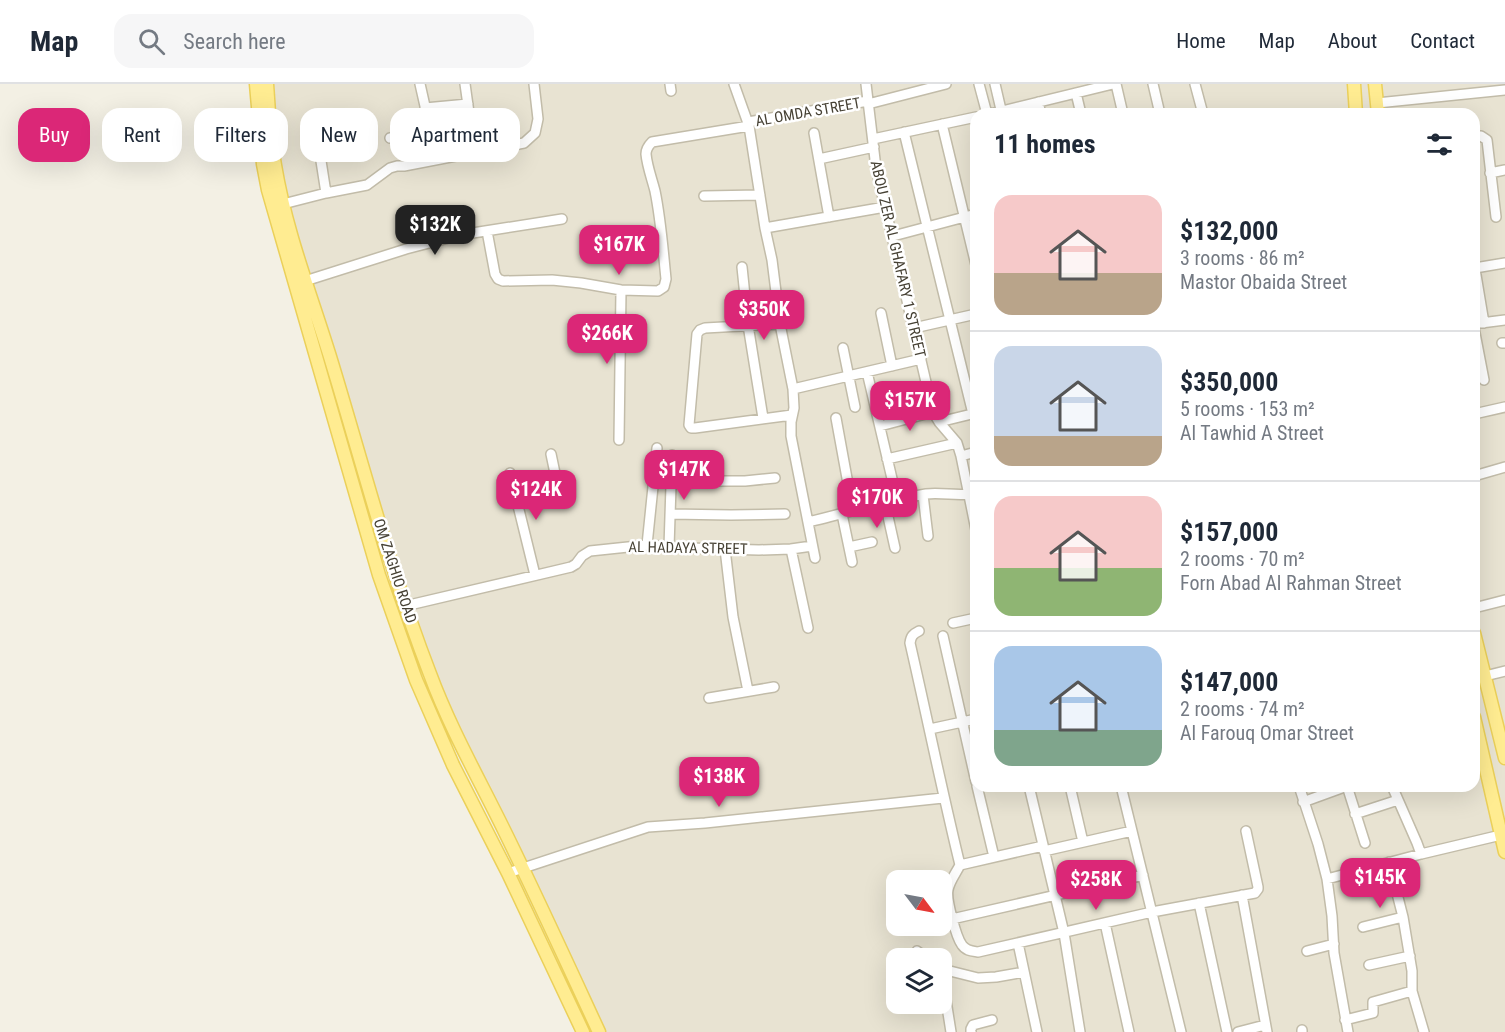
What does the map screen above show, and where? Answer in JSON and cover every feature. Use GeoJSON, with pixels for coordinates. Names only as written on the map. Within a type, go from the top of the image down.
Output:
{"type":"FeatureCollection","features":[{"type":"Feature","properties":{"kind":"main road","name":"OM ZAGHIO ROAD"},"geometry":{"type":"LineString","coordinates":[[256,84],[263,105],[283,204],[305,281],[350,472],[379,575],[416,680],[453,765],[508,873],[583,1032]]}},
{"type":"Feature","properties":{"kind":"main road","name":"OM ZAGHIO ROAD"},"geometry":{"type":"LineString","coordinates":[[267,84],[263,105],[263,164],[268,190],[362,468],[405,606],[430,677],[446,713],[599,1032]]}},
{"type":"Feature","properties":{"kind":"main road"},"geometry":{"type":"LineString","coordinates":[[1354,84],[1356,108]]}},
{"type":"Feature","properties":{"kind":"main road"},"geometry":{"type":"LineString","coordinates":[[1375,84],[1377,108]]}},
{"type":"Feature","properties":{"kind":"main road"},"geometry":{"type":"LineString","coordinates":[[350,472],[362,468]]}},
{"type":"Feature","properties":{"kind":"main road"},"geometry":{"type":"LineString","coordinates":[[379,575],[393,570]]}},
{"type":"Feature","properties":{"kind":"main road"},"geometry":{"type":"LineString","coordinates":[[1480,656],[1505,758]]}},
{"type":"Feature","properties":{"kind":"main road"},"geometry":{"type":"LineString","coordinates":[[1480,743],[1505,849]]}},
{"type":"Feature","properties":{"kind":"main road"},"geometry":{"type":"LineString","coordinates":[[574,1015],[587,1007]]}},
{"type":"Feature","properties":{"kind":"street"},"geometry":{"type":"LineString","coordinates":[[420,84],[425,108],[468,104]]}},
{"type":"Feature","properties":{"kind":"street"},"geometry":{"type":"LineString","coordinates":[[465,84],[469,108]]}},
{"type":"Feature","properties":{"kind":"street"},"geometry":{"type":"LineString","coordinates":[[520,144],[535,133],[538,119],[534,84]]}},
{"type":"Feature","properties":{"kind":"street"},"geometry":{"type":"LineString","coordinates":[[734,84],[748,124],[772,260],[780,324],[793,389],[794,408],[791,436],[815,558]]}},
{"type":"Feature","properties":{"kind":"street","name":"ABOU ZER AL GHAFARY 1 STREET"},"geometry":{"type":"LineString","coordinates":[[866,84],[876,168],[933,412],[957,443],[970,484]]}},
{"type":"Feature","properties":{"kind":"street","name":"AL OMDA STREET"},"geometry":{"type":"LineString","coordinates":[[621,290],[658,291],[664,286],[666,279],[662,232],[646,152],[652,142],[868,102],[946,84]]}},
{"type":"Feature","properties":{"kind":"street"},"geometry":{"type":"LineString","coordinates":[[1016,108],[1076,93],[1094,86],[1114,84],[1121,108]]}},
{"type":"Feature","properties":{"kind":"street"},"geometry":{"type":"LineString","coordinates":[[1153,84],[1159,108]]}},
{"type":"Feature","properties":{"kind":"street"},"geometry":{"type":"LineString","coordinates":[[1195,84],[1201,108]]}},
{"type":"Feature","properties":{"kind":"street"},"geometry":{"type":"LineString","coordinates":[[1448,84],[1449,96]]}},
{"type":"Feature","properties":{"kind":"street"},"geometry":{"type":"LineString","coordinates":[[986,108],[980,88],[995,86],[1000,108]]}},
{"type":"Feature","properties":{"kind":"street"},"geometry":{"type":"LineString","coordinates":[[1377,108],[1449,96],[1505,90]]}},
{"type":"Feature","properties":{"kind":"street"},"geometry":{"type":"LineString","coordinates":[[1076,93],[1080,108]]}},
{"type":"Feature","properties":{"kind":"street"},"geometry":{"type":"LineString","coordinates":[[1038,102],[1040,108]]}},
{"type":"Feature","properties":{"kind":"street"},"geometry":{"type":"LineString","coordinates":[[819,159],[904,132],[970,118]]}},
{"type":"Feature","properties":{"kind":"street"},"geometry":{"type":"LineString","coordinates":[[942,124],[970,239]]}},
{"type":"Feature","properties":{"kind":"street"},"geometry":{"type":"LineString","coordinates":[[904,132],[970,394]]}},
{"type":"Feature","properties":{"kind":"street"},"geometry":{"type":"LineString","coordinates":[[814,133],[829,217]]}},
{"type":"Feature","properties":{"kind":"street"},"geometry":{"type":"LineString","coordinates":[[1480,136],[1487,140],[1496,217]]}},
{"type":"Feature","properties":{"kind":"street"},"geometry":{"type":"LineString","coordinates":[[321,162],[327,193]]}},
{"type":"Feature","properties":{"kind":"street"},"geometry":{"type":"LineString","coordinates":[[283,204],[367,186],[397,166],[421,162]]}},
{"type":"Feature","properties":{"kind":"street"},"geometry":{"type":"LineString","coordinates":[[1490,173],[1505,170]]}},
{"type":"Feature","properties":{"kind":"street"},"geometry":{"type":"LineString","coordinates":[[704,196],[760,195]]}},
{"type":"Feature","properties":{"kind":"street"},"geometry":{"type":"LineString","coordinates":[[765,228],[885,207]]}},
{"type":"Feature","properties":{"kind":"street"},"geometry":{"type":"LineString","coordinates":[[893,236],[970,216]]}},
{"type":"Feature","properties":{"kind":"street"},"geometry":{"type":"LineString","coordinates":[[305,281],[460,235],[562,219]]}},
{"type":"Feature","properties":{"kind":"street"},"geometry":{"type":"LineString","coordinates":[[487,231],[495,274],[503,281],[559,281],[621,290],[619,440]]}},
{"type":"Feature","properties":{"kind":"street"},"geometry":{"type":"LineString","coordinates":[[1480,266],[1505,263]]}},
{"type":"Feature","properties":{"kind":"street"},"geometry":{"type":"LineString","coordinates":[[742,267],[748,325],[763,418]]}},
{"type":"Feature","properties":{"kind":"street"},"geometry":{"type":"LineString","coordinates":[[881,313],[892,366]]}},
{"type":"Feature","properties":{"kind":"street"},"geometry":{"type":"LineString","coordinates":[[914,328],[970,315]]}},
{"type":"Feature","properties":{"kind":"street"},"geometry":{"type":"LineString","coordinates":[[1480,325],[1505,320]]}},
{"type":"Feature","properties":{"kind":"street"},"geometry":{"type":"LineString","coordinates":[[780,324],[700,330],[697,334],[689,425],[696,428],[792,415]]}},
{"type":"Feature","properties":{"kind":"street"},"geometry":{"type":"LineString","coordinates":[[1480,343],[1484,380]]}},
{"type":"Feature","properties":{"kind":"street"},"geometry":{"type":"LineString","coordinates":[[843,348],[855,407]]}},
{"type":"Feature","properties":{"kind":"street"},"geometry":{"type":"LineString","coordinates":[[793,389],[921,359]]}},
{"type":"Feature","properties":{"kind":"street"},"geometry":{"type":"LineString","coordinates":[[867,372],[897,500]]}},
{"type":"Feature","properties":{"kind":"street"},"geometry":{"type":"LineString","coordinates":[[1480,413],[1505,407]]}},
{"type":"Feature","properties":{"kind":"street"},"geometry":{"type":"LineString","coordinates":[[880,426],[933,412]]}},
{"type":"Feature","properties":{"kind":"street"},"geometry":{"type":"LineString","coordinates":[[939,422],[970,414]]}},
{"type":"Feature","properties":{"kind":"street"},"geometry":{"type":"LineString","coordinates":[[836,418],[853,511]]}},
{"type":"Feature","properties":{"kind":"street"},"geometry":{"type":"LineString","coordinates":[[887,459],[957,443]]}},
{"type":"Feature","properties":{"kind":"street"},"geometry":{"type":"LineString","coordinates":[[647,544],[657,448]]}},
{"type":"Feature","properties":{"kind":"street"},"geometry":{"type":"LineString","coordinates":[[551,454],[561,502]]}},
{"type":"Feature","properties":{"kind":"street"},"geometry":{"type":"LineString","coordinates":[[961,456],[970,454]]}},
{"type":"Feature","properties":{"kind":"street"},"geometry":{"type":"LineString","coordinates":[[669,547],[672,455]]}},
{"type":"Feature","properties":{"kind":"street"},"geometry":{"type":"LineString","coordinates":[[1480,474],[1505,467]]}},
{"type":"Feature","properties":{"kind":"street"},"geometry":{"type":"LineString","coordinates":[[405,606],[535,575],[510,473]]}},
{"type":"Feature","properties":{"kind":"street"},"geometry":{"type":"LineString","coordinates":[[671,481],[776,478]]}},
{"type":"Feature","properties":{"kind":"street"},"geometry":{"type":"LineString","coordinates":[[514,491],[557,482]]}},
{"type":"Feature","properties":{"kind":"street"},"geometry":{"type":"LineString","coordinates":[[808,522],[923,495],[970,494]]}},
{"type":"Feature","properties":{"kind":"street"},"geometry":{"type":"LineString","coordinates":[[923,495],[928,536]]}},
{"type":"Feature","properties":{"kind":"street"},"geometry":{"type":"LineString","coordinates":[[885,503],[895,548]]}},
{"type":"Feature","properties":{"kind":"street"},"geometry":{"type":"LineString","coordinates":[[670,514],[785,514]]}},
{"type":"Feature","properties":{"kind":"street"},"geometry":{"type":"LineString","coordinates":[[842,514],[852,562]]}},
{"type":"Feature","properties":{"kind":"street"},"geometry":{"type":"LineString","coordinates":[[849,547],[872,542]]}},
{"type":"Feature","properties":{"kind":"street","name":"AL HADAYA STREET"},"geometry":{"type":"LineString","coordinates":[[535,575],[571,567],[590,551],[647,544],[669,547],[759,550],[812,546]]}},
{"type":"Feature","properties":{"kind":"street"},"geometry":{"type":"LineString","coordinates":[[725,549],[733,617],[748,691]]}},
{"type":"Feature","properties":{"kind":"street"},"geometry":{"type":"LineString","coordinates":[[791,549],[808,628]]}},
{"type":"Feature","properties":{"kind":"street"},"geometry":{"type":"LineString","coordinates":[[1480,606],[1505,600]]}},
{"type":"Feature","properties":{"kind":"street"},"geometry":{"type":"LineString","coordinates":[[953,623],[970,619]]}},
{"type":"Feature","properties":{"kind":"street"},"geometry":{"type":"LineString","coordinates":[[919,631],[914,633],[910,643],[943,798],[960,865],[952,881]]}},
{"type":"Feature","properties":{"kind":"street"},"geometry":{"type":"LineString","coordinates":[[943,636],[970,753]]}},
{"type":"Feature","properties":{"kind":"street"},"geometry":{"type":"LineString","coordinates":[[1485,676],[1505,671]]}},
{"type":"Feature","properties":{"kind":"street"},"geometry":{"type":"LineString","coordinates":[[709,698],[774,687]]}},
{"type":"Feature","properties":{"kind":"street"},"geometry":{"type":"LineString","coordinates":[[930,729],[970,720]]}},
{"type":"Feature","properties":{"kind":"street"},"geometry":{"type":"LineString","coordinates":[[979,792],[994,857]]}},
{"type":"Feature","properties":{"kind":"street"},"geometry":{"type":"LineString","coordinates":[[1030,792],[1064,933],[1080,1032]]}},
{"type":"Feature","properties":{"kind":"street"},"geometry":{"type":"LineString","coordinates":[[1071,792],[1083,842]]}},
{"type":"Feature","properties":{"kind":"street"},"geometry":{"type":"LineString","coordinates":[[1122,792],[1180,1032]]}},
{"type":"Feature","properties":{"kind":"street"},"geometry":{"type":"LineString","coordinates":[[1301,792],[1327,879],[1334,944],[1348,1032]]}},
{"type":"Feature","properties":{"kind":"street"},"geometry":{"type":"LineString","coordinates":[[1304,802],[1331,792]]}},
{"type":"Feature","properties":{"kind":"street"},"geometry":{"type":"LineString","coordinates":[[1349,792],[1365,843]]}},
{"type":"Feature","properties":{"kind":"street"},"geometry":{"type":"LineString","coordinates":[[1395,792],[1421,854]]}},
{"type":"Feature","properties":{"kind":"street"},"geometry":{"type":"LineString","coordinates":[[508,873],[648,827],[943,798]]}},
{"type":"Feature","properties":{"kind":"street"},"geometry":{"type":"LineString","coordinates":[[1355,814],[1398,800]]}},
{"type":"Feature","properties":{"kind":"street"},"geometry":{"type":"LineString","coordinates":[[960,865],[1132,831]]}},
{"type":"Feature","properties":{"kind":"street"},"geometry":{"type":"LineString","coordinates":[[1143,876],[952,919],[962,946],[969,951],[978,952],[1152,912],[1255,893],[1258,887],[1246,831]]}},
{"type":"Feature","properties":{"kind":"street"},"geometry":{"type":"LineString","coordinates":[[1327,879],[1501,835]]}},
{"type":"Feature","properties":{"kind":"street"},"geometry":{"type":"LineString","coordinates":[[1389,862],[1410,956],[1412,991],[1424,1032]]}},
{"type":"Feature","properties":{"kind":"street"},"geometry":{"type":"LineString","coordinates":[[1238,1032],[1266,1028],[1242,895]]}},
{"type":"Feature","properties":{"kind":"street"},"geometry":{"type":"LineString","coordinates":[[1199,903],[1227,1032]]}},
{"type":"Feature","properties":{"kind":"street"},"geometry":{"type":"LineString","coordinates":[[1363,927],[1403,917]]}},
{"type":"Feature","properties":{"kind":"street"},"geometry":{"type":"LineString","coordinates":[[1105,923],[1129,1032]]}},
{"type":"Feature","properties":{"kind":"street"},"geometry":{"type":"LineString","coordinates":[[1018,943],[1038,1032]]}},
{"type":"Feature","properties":{"kind":"street"},"geometry":{"type":"LineString","coordinates":[[1307,951],[1334,944]]}},
{"type":"Feature","properties":{"kind":"street"},"geometry":{"type":"LineString","coordinates":[[1369,965],[1410,956]]}},
{"type":"Feature","properties":{"kind":"street"},"geometry":{"type":"LineString","coordinates":[[952,972],[978,978],[1024,972]]}},
{"type":"Feature","properties":{"kind":"street"},"geometry":{"type":"LineString","coordinates":[[1345,1020],[1372,1013],[1373,1002],[1412,991]]}},
{"type":"Feature","properties":{"kind":"street"},"geometry":{"type":"LineString","coordinates":[[948,1014],[951,1032]]}},
{"type":"Feature","properties":{"kind":"street"},"geometry":{"type":"LineString","coordinates":[[971,1032],[973,1025],[992,1020]]}},
{"type":"Feature","properties":{"kind":"shaded area"},"geometry":{"type":"Polygon","coordinates":[[[263,84],[1505,84],[1505,1032],[592,1032],[449,734],[412,645],[381,554],[287,242],[275,162],[288,162],[288,108],[267,108],[263,84]]]}}]}
